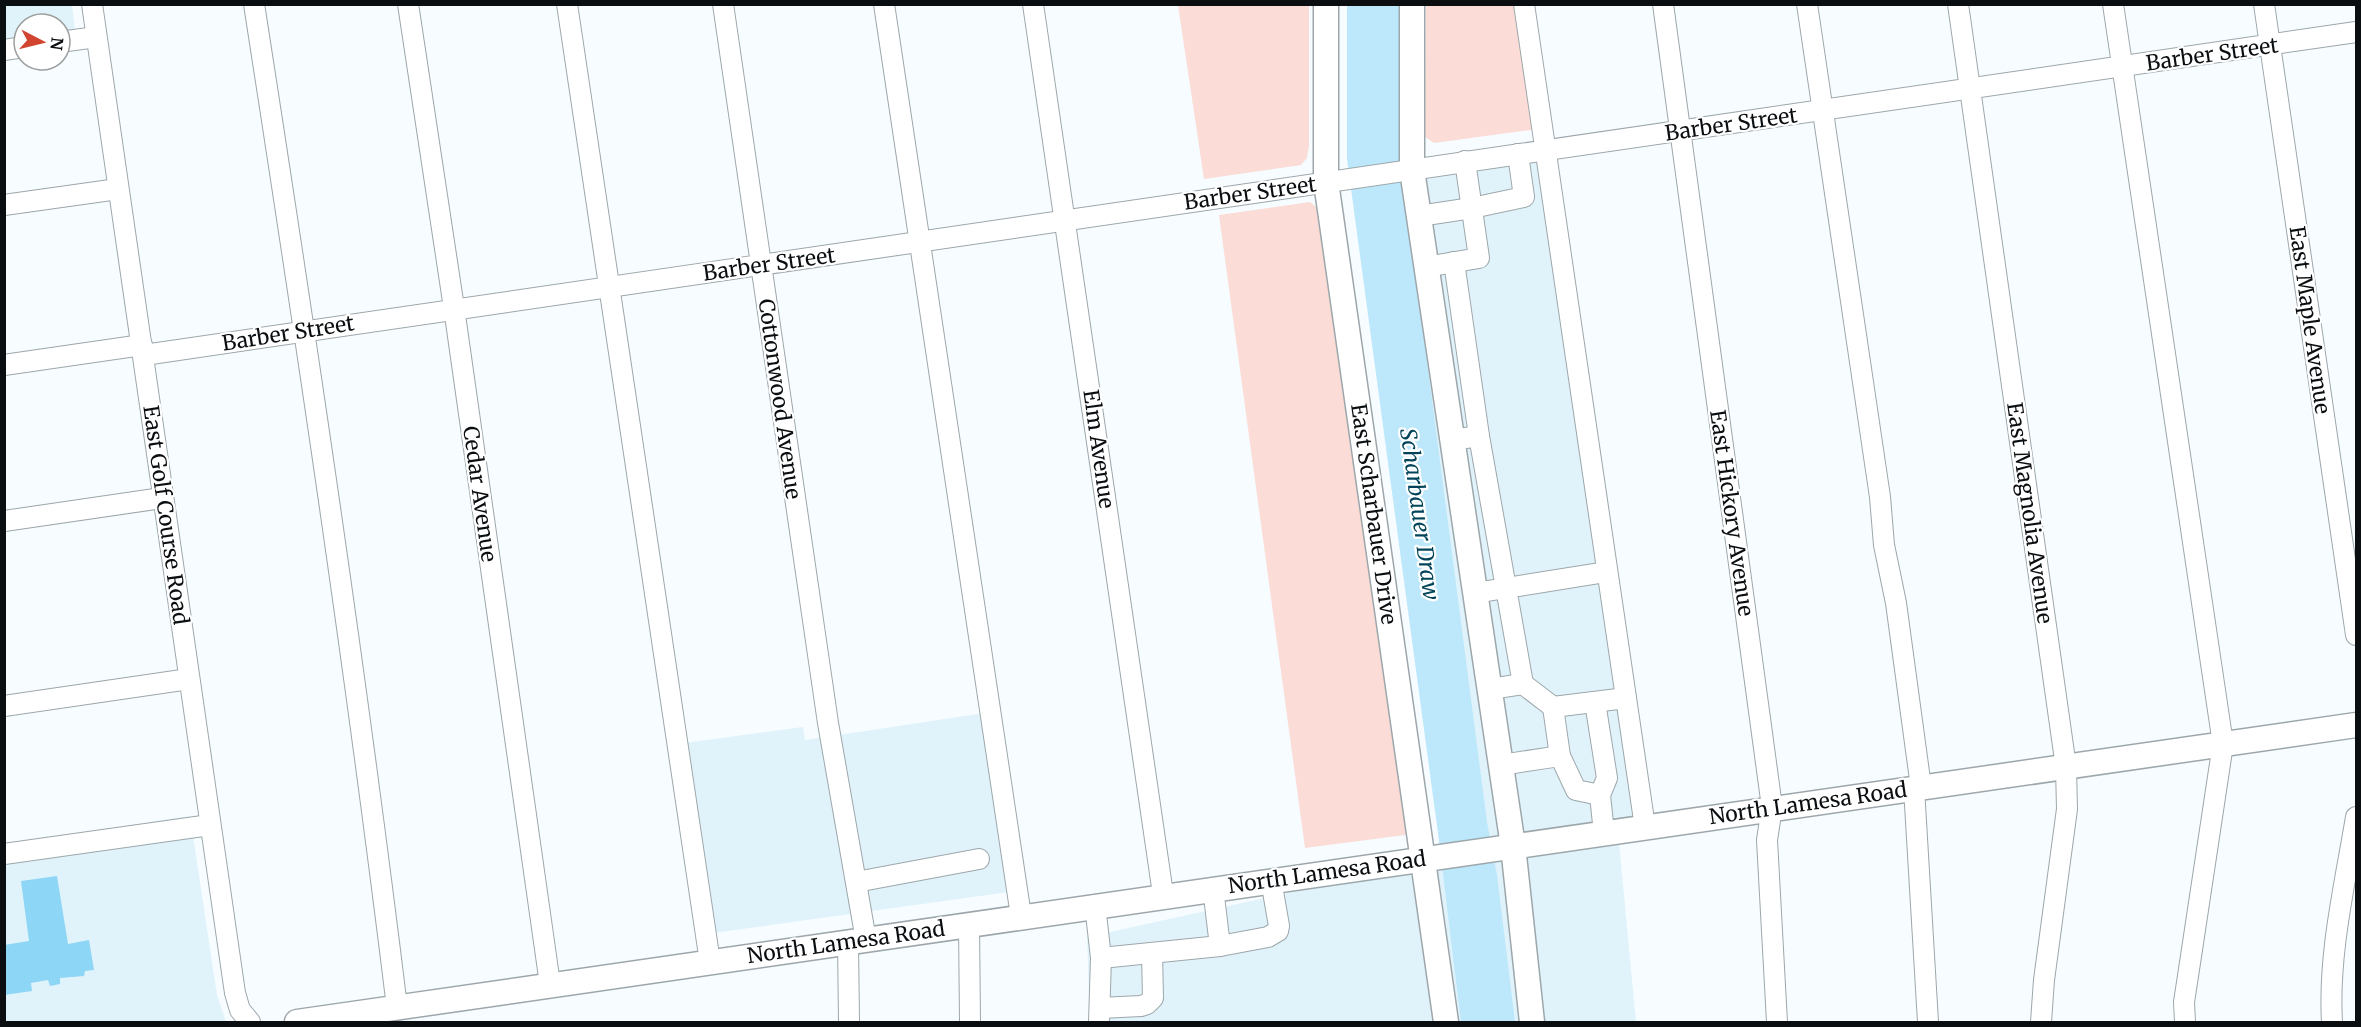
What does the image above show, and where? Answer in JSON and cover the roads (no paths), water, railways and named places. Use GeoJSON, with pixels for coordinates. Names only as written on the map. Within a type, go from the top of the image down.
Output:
{"type":"FeatureCollection","features":[{"type":"Feature","properties":{"kind":"main road","name":"East Scharbauer Drive"},"geometry":{"type":"LineString","coordinates":[[1326,4],[1326,182],[1427,857],[1446,1023]]}},
{"type":"Feature","properties":{"kind":"main road"},"geometry":{"type":"LineString","coordinates":[[1412,4],[1412,170],[1501,765],[1505,847],[1532,1023]]}},
{"type":"Feature","properties":{"kind":"main road","name":"North Lamesa Road"},"geometry":{"type":"LineString","coordinates":[[297,1023],[1163,894],[2356,725]]}},
{"type":"Feature","properties":{"kind":"street","name":"East Golf Course Road"},"geometry":{"type":"LineString","coordinates":[[92,4],[235,993],[240,1010],[250,1023]]}},
{"type":"Feature","properties":{"kind":"street"},"geometry":{"type":"LineString","coordinates":[[254,4],[305,331],[314,407],[365,748],[397,1007]]}},
{"type":"Feature","properties":{"kind":"street","name":"Cedar Avenue"},"geometry":{"type":"LineString","coordinates":[[408,4],[454,308],[550,984]]}},
{"type":"Feature","properties":{"kind":"street"},"geometry":{"type":"LineString","coordinates":[[567,4],[710,962]]}},
{"type":"Feature","properties":{"kind":"street","name":"Cottonwood Avenue"},"geometry":{"type":"LineString","coordinates":[[723,4],[828,723],[856,882],[857,941],[849,1023]]}},
{"type":"Feature","properties":{"kind":"street"},"geometry":{"type":"LineString","coordinates":[[884,4],[1021,916]]}},
{"type":"Feature","properties":{"kind":"street","name":"Elm Avenue"},"geometry":{"type":"LineString","coordinates":[[1033,4],[1163,894]]}},
{"type":"Feature","properties":{"kind":"street"},"geometry":{"type":"LineString","coordinates":[[1524,4],[1645,827]]}},
{"type":"Feature","properties":{"kind":"street","name":"East Hickory Avenue"},"geometry":{"type":"LineString","coordinates":[[1663,4],[1772,807],[1767,840],[1777,1023]]}},
{"type":"Feature","properties":{"kind":"street"},"geometry":{"type":"LineString","coordinates":[[1806,4],[1875,463],[1884,545],[1902,645],[1917,787],[1928,1023]]}},
{"type":"Feature","properties":{"kind":"street","name":"East Magnolia Avenue"},"geometry":{"type":"LineString","coordinates":[[1958,4],[2066,767],[2067,809],[2044,980],[2041,1023]]}},
{"type":"Feature","properties":{"kind":"street"},"geometry":{"type":"LineString","coordinates":[[2113,4],[2223,744],[2184,1002],[2185,1023]]}},
{"type":"Feature","properties":{"kind":"street","name":"East Maple Avenue"},"geometry":{"type":"LineString","coordinates":[[2264,4],[2356,635]]}},
{"type":"Feature","properties":{"kind":"street","name":"Barber Street"},"geometry":{"type":"LineString","coordinates":[[4,365],[305,331],[2356,32]]}},
{"type":"Feature","properties":{"kind":"street"},"geometry":{"type":"LineString","coordinates":[[72,40],[96,37]]}},
{"type":"Feature","properties":{"kind":"street"},"geometry":{"type":"LineString","coordinates":[[1419,216],[1524,197],[1518,154]]}},
{"type":"Feature","properties":{"kind":"street"},"geometry":{"type":"LineString","coordinates":[[1426,267],[1479,258],[1465,161]]}},
{"type":"Feature","properties":{"kind":"street"},"geometry":{"type":"LineString","coordinates":[[4,206],[118,189]]}},
{"type":"Feature","properties":{"kind":"street"},"geometry":{"type":"LineString","coordinates":[[1454,262],[1479,436],[1523,684],[1554,707],[1626,698]]}},
{"type":"Feature","properties":{"kind":"street"},"geometry":{"type":"LineString","coordinates":[[1452,440],[1479,436]]}},
{"type":"Feature","properties":{"kind":"street"},"geometry":{"type":"LineString","coordinates":[[4,521],[162,498]]}},
{"type":"Feature","properties":{"kind":"street"},"geometry":{"type":"LineString","coordinates":[[1475,593],[1606,572]]}},
{"type":"Feature","properties":{"kind":"street"},"geometry":{"type":"LineString","coordinates":[[4,706],[189,679]]}},
{"type":"Feature","properties":{"kind":"street"},"geometry":{"type":"LineString","coordinates":[[1490,689],[1523,684]]}},
{"type":"Feature","properties":{"kind":"street"},"geometry":{"type":"LineString","coordinates":[[1594,702],[1606,778],[1600,795],[1604,833]]}},
{"type":"Feature","properties":{"kind":"street"},"geometry":{"type":"LineString","coordinates":[[1554,707],[1560,756],[1576,790],[1600,795]]}},
{"type":"Feature","properties":{"kind":"street"},"geometry":{"type":"LineString","coordinates":[[1501,765],[1560,756]]}},
{"type":"Feature","properties":{"kind":"street"},"geometry":{"type":"LineString","coordinates":[[2332,1023],[2331,986],[2334,953],[2356,817]]}},
{"type":"Feature","properties":{"kind":"street"},"geometry":{"type":"LineString","coordinates":[[4,854],[210,825]]}},
{"type":"Feature","properties":{"kind":"street"},"geometry":{"type":"LineString","coordinates":[[856,882],[979,859]]}},
{"type":"Feature","properties":{"kind":"street"},"geometry":{"type":"LineString","coordinates":[[1101,958],[1220,946],[1268,937],[1278,931],[1279,926],[1271,880]]}},
{"type":"Feature","properties":{"kind":"street"},"geometry":{"type":"LineString","coordinates":[[1213,888],[1220,946]]}},
{"type":"Feature","properties":{"kind":"street"},"geometry":{"type":"LineString","coordinates":[[1095,905],[1101,958],[1100,1015],[1141,1006],[1153,998],[1152,953]]}},
{"type":"Feature","properties":{"kind":"street"},"geometry":{"type":"LineString","coordinates":[[969,924],[970,1023]]}},
{"type":"Feature","properties":{"kind":"water","name":"Scharbauer Draw"},"geometry":{"type":"Polygon","coordinates":[[[1347,5],[1400,5],[1404,185],[1515,1022],[1461,1022],[1438,833],[1347,159],[1347,5]]]}}]}
